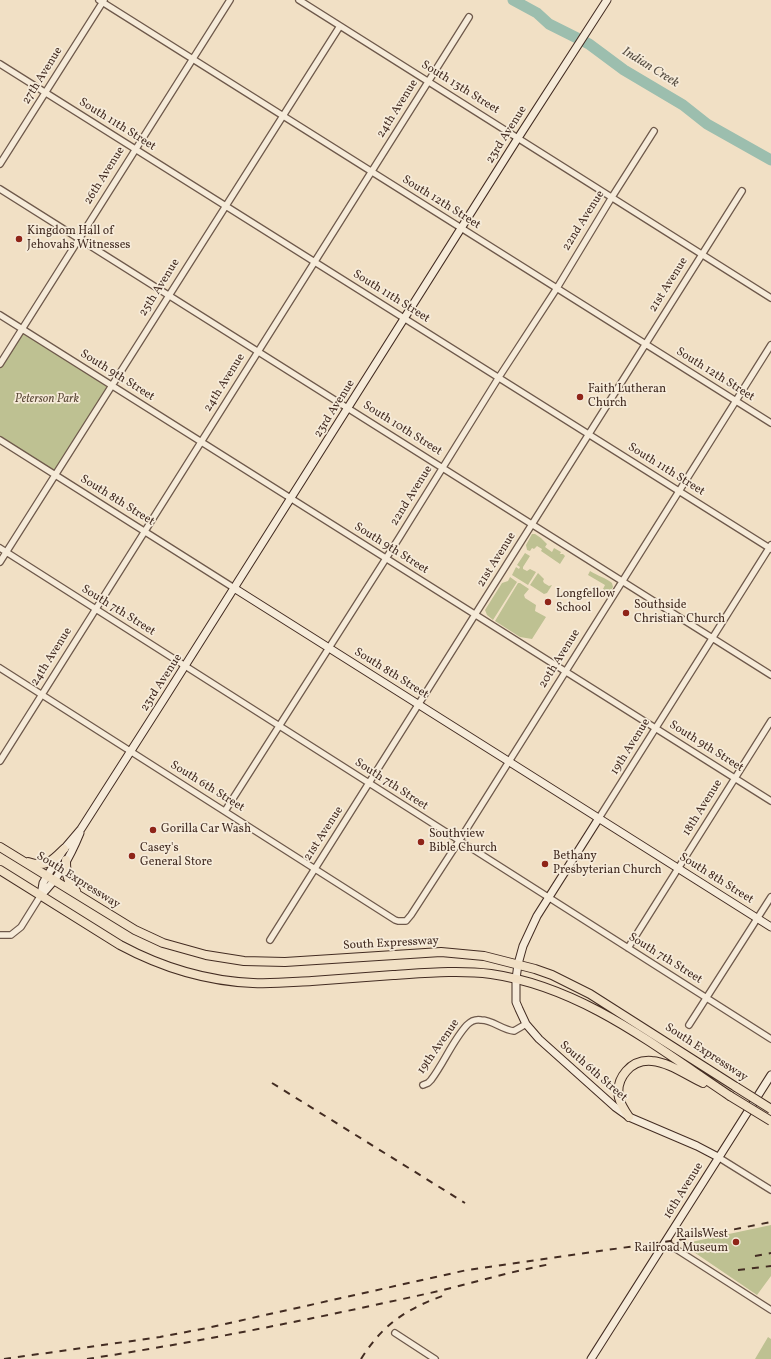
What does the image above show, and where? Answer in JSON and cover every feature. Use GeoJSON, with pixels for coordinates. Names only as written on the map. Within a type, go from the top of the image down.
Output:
{"type":"FeatureCollection","features":[{"type":"Feature","properties":{"kind":"main road","name":"South Expressway"},"geometry":{"type":"LineString","coordinates":[[0,847],[145,935],[182,949],[226,959],[250,962],[285,962],[442,952],[484,956],[518,964],[552,975],[590,994],[771,1109]]}},
{"type":"Feature","properties":{"kind":"main road"},"geometry":{"type":"LineString","coordinates":[[20,859],[33,864],[46,864],[64,849]]}},
{"type":"Feature","properties":{"kind":"main road"},"geometry":{"type":"LineString","coordinates":[[66,860],[66,870],[69,882],[87,901]]}},
{"type":"Feature","properties":{"kind":"main road","name":"South Expressway"},"geometry":{"type":"LineString","coordinates":[[0,870],[138,955],[172,968],[216,979],[276,984],[459,972],[491,974],[516,979],[557,991],[593,1007],[771,1122]]}},
{"type":"Feature","properties":{"kind":"main road"},"geometry":{"type":"LineString","coordinates":[[629,1117],[622,1107],[619,1099],[619,1084],[622,1075],[627,1070],[633,1065],[644,1061],[662,1063],[730,1096]]}},
{"type":"Feature","properties":{"kind":"street","name":"26th Avenue"},"geometry":{"type":"LineString","coordinates":[[0,364],[230,0]]}},
{"type":"Feature","properties":{"kind":"street","name":"South 13th Street"},"geometry":{"type":"LineString","coordinates":[[299,0],[771,298]]}},
{"type":"Feature","properties":{"kind":"street","name":"23rd Avenue"},"geometry":{"type":"LineString","coordinates":[[0,935],[11,935],[20,927],[41,895],[51,878],[64,849],[81,829],[131,751],[566,62],[607,0]]}},
{"type":"Feature","properties":{"kind":"street","name":"South 12th Street"},"geometry":{"type":"LineString","coordinates":[[102,1],[461,229],[771,423]]}},
{"type":"Feature","properties":{"kind":"street","name":"27th Avenue"},"geometry":{"type":"LineString","coordinates":[[0,164],[102,1]]}},
{"type":"Feature","properties":{"kind":"street","name":"24th Avenue"},"geometry":{"type":"LineString","coordinates":[[0,761],[428,82],[470,18]]}},
{"type":"Feature","properties":{"kind":"street","name":"25th Avenue"},"geometry":{"type":"LineString","coordinates":[[0,562],[340,26]]}},
{"type":"Feature","properties":{"kind":"street","name":"South 11th Street"},"geometry":{"type":"LineString","coordinates":[[0,64],[678,491],[770,547]]}},
{"type":"Feature","properties":{"kind":"street","name":"22nd Avenue"},"geometry":{"type":"LineString","coordinates":[[225,810],[557,288],[654,131]]}},
{"type":"Feature","properties":{"kind":"street","name":"South 10th Street"},"geometry":{"type":"LineString","coordinates":[[0,189],[771,675]]}},
{"type":"Feature","properties":{"kind":"street","name":"21st Avenue"},"geometry":{"type":"LineString","coordinates":[[270,940],[742,191]]}},
{"type":"Feature","properties":{"kind":"street","name":"South 9th Street"},"geometry":{"type":"LineString","coordinates":[[0,315],[771,801]]}},
{"type":"Feature","properties":{"kind":"street","name":"20th Avenue"},"geometry":{"type":"LineString","coordinates":[[403,922],[408,920],[459,841],[771,345]]}},
{"type":"Feature","properties":{"kind":"street","name":"South 8th Street"},"geometry":{"type":"LineString","coordinates":[[0,440],[771,927]]}},
{"type":"Feature","properties":{"kind":"street","name":"19th Avenue"},"geometry":{"type":"LineString","coordinates":[[518,964],[523,946],[531,928],[549,898],[770,547]]}},
{"type":"Feature","properties":{"kind":"street","name":"South 7th Street"},"geometry":{"type":"LineString","coordinates":[[0,548],[771,1039]]}},
{"type":"Feature","properties":{"kind":"street","name":"South 6th Street"},"geometry":{"type":"LineString","coordinates":[[0,668],[225,810],[395,920],[403,922]]}},
{"type":"Feature","properties":{"kind":"street","name":"18th Avenue"},"geometry":{"type":"LineString","coordinates":[[628,948],[771,721]]}},
{"type":"Feature","properties":{"kind":"street","name":"23rd Avenue"},"geometry":{"type":"LineString","coordinates":[[51,878],[75,846],[81,829]]}},
{"type":"Feature","properties":{"kind":"street"},"geometry":{"type":"LineString","coordinates":[[689,1025],[771,897]]}},
{"type":"Feature","properties":{"kind":"street","name":"South 6th Street"},"geometry":{"type":"LineString","coordinates":[[518,964],[516,979],[516,1002],[526,1024],[539,1039],[602,1096],[629,1117],[697,1146],[718,1157],[771,1190]]}},
{"type":"Feature","properties":{"kind":"street","name":"19th Avenue"},"geometry":{"type":"LineString","coordinates":[[422,1085],[431,1080],[470,1022],[480,1019],[487,1020],[510,1031],[518,1030],[526,1024]]}},
{"type":"Feature","properties":{"kind":"street","name":"16th Avenue"},"geometry":{"type":"LineString","coordinates":[[591,1359],[771,1075]]}},
{"type":"Feature","properties":{"kind":"street"},"geometry":{"type":"LineString","coordinates":[[665,1242],[771,1310]]}},
{"type":"Feature","properties":{"kind":"street"},"geometry":{"type":"LineString","coordinates":[[394,1333],[435,1359]]}},
{"type":"Feature","properties":{"kind":"green space","name":"Peterson Park"},"geometry":{"type":"Polygon","coordinates":[[[22,328],[112,385],[55,475],[0,440],[0,364],[22,328]]]}},
{"type":"Feature","properties":{"kind":"green space"},"geometry":{"type":"Polygon","coordinates":[[[532,534],[535,534],[541,538],[547,544],[545,547],[552,552],[554,548],[561,552],[560,554],[565,556],[560,564],[541,551],[542,549],[537,546],[534,549],[532,548],[530,551],[527,550],[526,545],[532,534]]]}},
{"type":"Feature","properties":{"kind":"green space"},"geometry":{"type":"Polygon","coordinates":[[[525,553],[530,556],[523,569],[527,571],[530,569],[536,572],[528,585],[512,575],[516,567],[519,569],[520,567],[517,565],[525,553]]]}},
{"type":"Feature","properties":{"kind":"green space"},"geometry":{"type":"Polygon","coordinates":[[[590,571],[612,583],[613,587],[609,593],[603,589],[605,585],[588,575],[590,571]]]}},
{"type":"Feature","properties":{"kind":"green space"},"geometry":{"type":"Polygon","coordinates":[[[538,573],[544,579],[544,583],[549,586],[552,585],[547,593],[544,594],[530,585],[538,573]]]}},
{"type":"Feature","properties":{"kind":"green space"},"geometry":{"type":"Polygon","coordinates":[[[510,577],[517,582],[493,620],[487,615],[485,610],[502,583],[508,581],[510,577]]]}},
{"type":"Feature","properties":{"kind":"green space"},"geometry":{"type":"Polygon","coordinates":[[[518,583],[529,589],[524,595],[525,598],[536,605],[535,611],[546,617],[532,639],[520,637],[495,621],[518,583]]]}},
{"type":"Feature","properties":{"kind":"green space"},"geometry":{"type":"Polygon","coordinates":[[[771,1225],[771,1276],[757,1295],[682,1244],[771,1225]]]}},
{"type":"Feature","properties":{"kind":"green space"},"geometry":{"type":"Polygon","coordinates":[[[768,1337],[771,1339],[771,1359],[755,1359],[768,1337]]]}},
{"type":"Feature","properties":{"kind":"waterway","name":"Indian Creek"},"geometry":{"type":"LineString","coordinates":[[513,0],[537,13],[549,24],[589,44],[624,70],[683,105],[707,124],[771,160]]}},
{"type":"Feature","properties":{"kind":"railway"},"geometry":{"type":"LineString","coordinates":[[272,1083],[465,1203]]}},
{"type":"Feature","properties":{"kind":"railway"},"geometry":{"type":"LineString","coordinates":[[4,1359],[160,1337],[207,1328],[467,1270],[691,1238],[771,1222]]}},
{"type":"Feature","properties":{"kind":"railway"},"geometry":{"type":"LineString","coordinates":[[755,1256],[771,1253]]}},
{"type":"Feature","properties":{"kind":"railway"},"geometry":{"type":"LineString","coordinates":[[87,1359],[307,1319],[439,1291],[551,1264]]}},
{"type":"Feature","properties":{"kind":"railway"},"geometry":{"type":"LineString","coordinates":[[738,1270],[771,1266]]}},
{"type":"Feature","properties":{"kind":"railway"},"geometry":{"type":"LineString","coordinates":[[361,1359],[378,1336],[397,1319],[407,1312],[445,1295]]}},
{"type":"Feature","properties":{"kind":"place","name":"Kingdom Hall of Jehovahs Witnesses"},"geometry":{"type":"Point","coordinates":[19,239]}},
{"type":"Feature","properties":{"kind":"place","name":"Faith Lutheran Church"},"geometry":{"type":"Point","coordinates":[580,397]}},
{"type":"Feature","properties":{"kind":"place","name":"Longfellow School"},"geometry":{"type":"Point","coordinates":[548,602]}},
{"type":"Feature","properties":{"kind":"place","name":"Southside Christian Church"},"geometry":{"type":"Point","coordinates":[626,613]}},
{"type":"Feature","properties":{"kind":"place","name":"Gorilla Car Wash"},"geometry":{"type":"Point","coordinates":[153,830]}},
{"type":"Feature","properties":{"kind":"place","name":"Southview Bible Church"},"geometry":{"type":"Point","coordinates":[421,842]}},
{"type":"Feature","properties":{"kind":"place","name":"Casey's General Store"},"geometry":{"type":"Point","coordinates":[132,856]}},
{"type":"Feature","properties":{"kind":"place","name":"Bethany Presbyterian Church"},"geometry":{"type":"Point","coordinates":[545,864]}},
{"type":"Feature","properties":{"kind":"place","name":"RailsWest Railroad Museum"},"geometry":{"type":"Point","coordinates":[736,1242]}}]}
